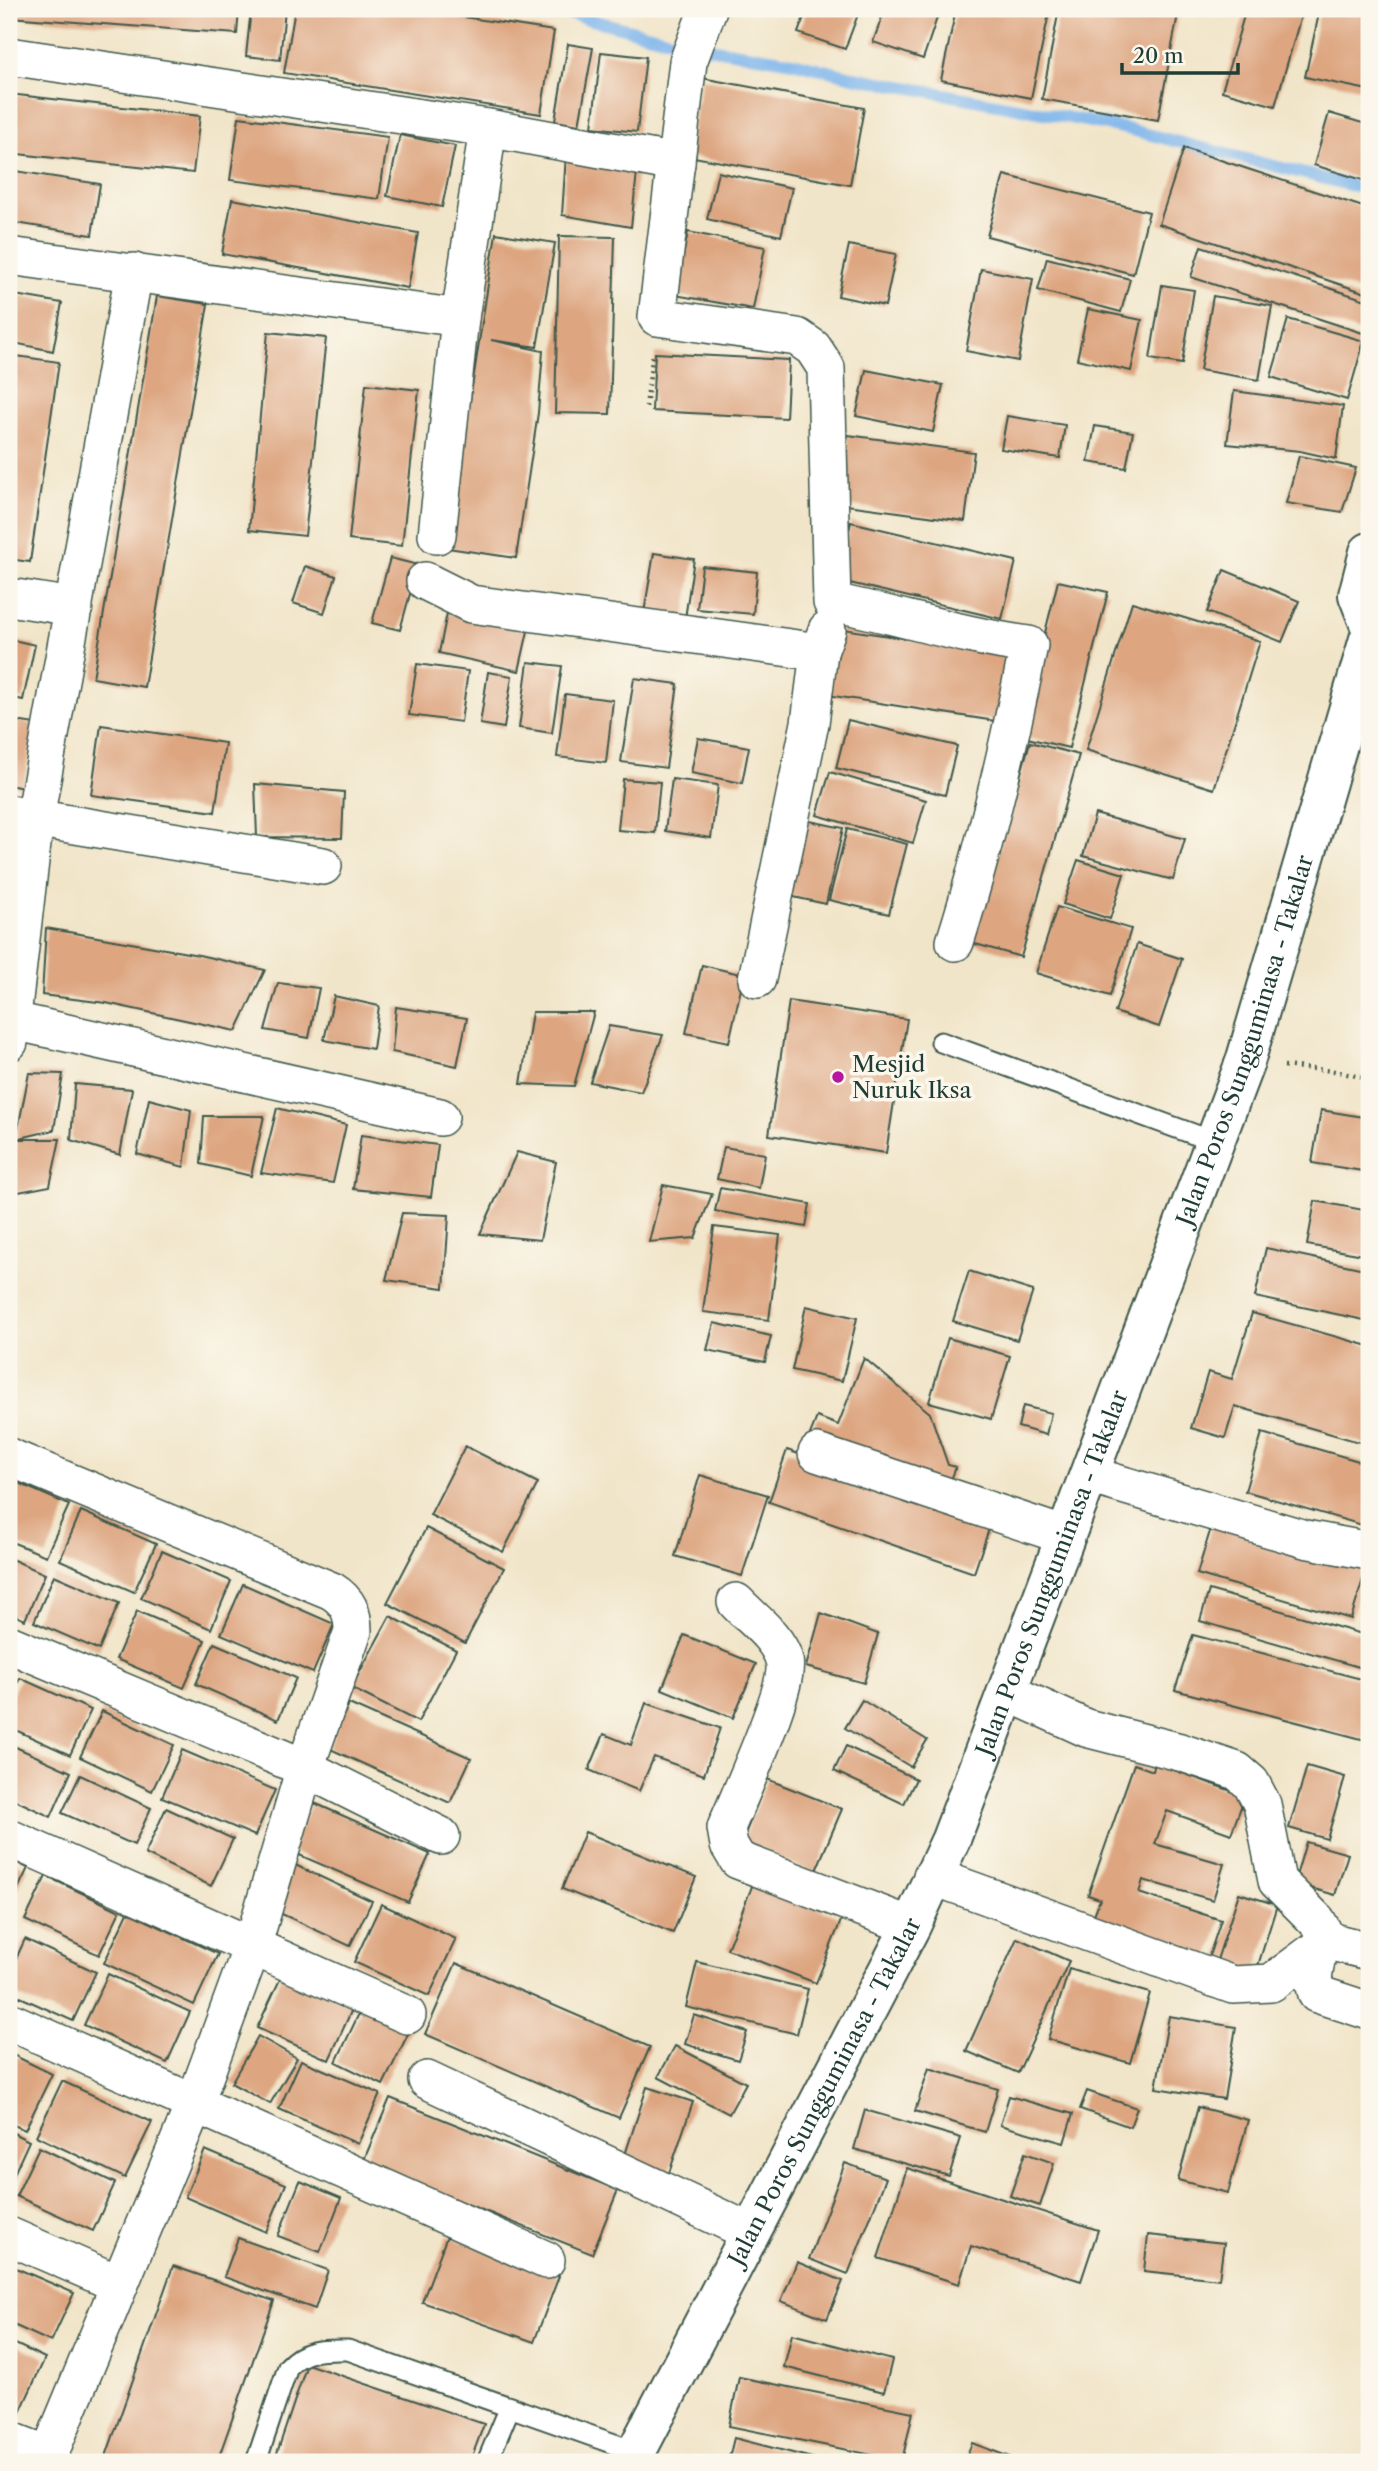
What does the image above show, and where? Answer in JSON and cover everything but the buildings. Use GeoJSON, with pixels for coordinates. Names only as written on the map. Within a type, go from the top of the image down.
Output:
{"type":"FeatureCollection","features":[{"type":"Feature","properties":{"kind":"highway"},"geometry":{"type":"LineString","coordinates":[[1369,552],[1358,595],[1369,623]]}},
{"type":"Feature","properties":{"kind":"highway","name":"Jalan Poros Sungguminasa - Takalar"},"geometry":{"type":"LineString","coordinates":[[634,2457],[911,1926],[951,1839],[1245,1062],[1369,639]]}},
{"type":"Feature","properties":{"kind":"street"},"geometry":{"type":"LineString","coordinates":[[698,36],[676,163],[657,317],[797,337],[822,359],[826,368],[832,601],[819,652],[810,723],[757,979]]}},
{"type":"Feature","properties":{"kind":"street"},"geometry":{"type":"LineString","coordinates":[[9,56],[488,128],[676,163]]}},
{"type":"Feature","properties":{"kind":"street"},"geometry":{"type":"LineString","coordinates":[[438,535],[460,318],[488,128]]}},
{"type":"Feature","properties":{"kind":"street"},"geometry":{"type":"LineString","coordinates":[[9,256],[460,318]]}},
{"type":"Feature","properties":{"kind":"street"},"geometry":{"type":"LineString","coordinates":[[134,272],[74,607],[22,816],[9,1027],[440,1117]]}},
{"type":"Feature","properties":{"kind":"street"},"geometry":{"type":"LineString","coordinates":[[425,581],[471,604],[819,652]]}},
{"type":"Feature","properties":{"kind":"street"},"geometry":{"type":"LineString","coordinates":[[9,597],[74,607]]}},
{"type":"Feature","properties":{"kind":"street"},"geometry":{"type":"LineString","coordinates":[[832,601],[985,638],[1029,645],[1009,744],[975,878],[955,942]]}},
{"type":"Feature","properties":{"kind":"street"},"geometry":{"type":"LineString","coordinates":[[22,816],[323,866]]}},
{"type":"Feature","properties":{"kind":"street"},"geometry":{"type":"LineString","coordinates":[[817,1453],[1066,1536]]}},
{"type":"Feature","properties":{"kind":"street"},"geometry":{"type":"LineString","coordinates":[[9,1457],[344,1598],[353,1617],[353,1631],[305,1768],[253,1947],[194,2105],[48,2459],[9,2440]]}},
{"type":"Feature","properties":{"kind":"street"},"geometry":{"type":"LineString","coordinates":[[1089,1475],[1305,1539],[1369,1551]]}},
{"type":"Feature","properties":{"kind":"street"},"geometry":{"type":"LineString","coordinates":[[736,1602],[778,1646],[786,1667],[778,1696],[726,1828],[729,1845],[738,1860],[911,1926]]}},
{"type":"Feature","properties":{"kind":"street"},"geometry":{"type":"LineString","coordinates":[[9,1644],[305,1768],[442,1836]]}},
{"type":"Feature","properties":{"kind":"street"},"geometry":{"type":"LineString","coordinates":[[1007,1692],[1086,1728],[1180,1752],[1237,1771],[1251,1783],[1262,1804],[1277,1881],[1317,1921],[1323,1945],[1313,1979],[1317,1994],[1369,2011]]}},
{"type":"Feature","properties":{"kind":"street"},"geometry":{"type":"LineString","coordinates":[[9,1838],[407,2015]]}},
{"type":"Feature","properties":{"kind":"street"},"geometry":{"type":"LineString","coordinates":[[932,1876],[1233,1985],[1271,1983],[1323,1945],[1369,1951]]}},
{"type":"Feature","properties":{"kind":"street"},"geometry":{"type":"LineString","coordinates":[[9,2021],[546,2260]]}},
{"type":"Feature","properties":{"kind":"street"},"geometry":{"type":"LineString","coordinates":[[427,2080],[750,2232]]}},
{"type":"Feature","properties":{"kind":"street"},"geometry":{"type":"LineString","coordinates":[[9,2236],[119,2284]]}},
{"type":"Feature","properties":{"kind":"lane"},"geometry":{"type":"LineString","coordinates":[[941,1042],[1215,1142]]}},
{"type":"Feature","properties":{"kind":"lane"},"geometry":{"type":"LineString","coordinates":[[256,2462],[288,2367],[297,2357],[315,2350],[348,2350],[510,2407],[634,2457]]}},
{"type":"Feature","properties":{"kind":"lane"},"geometry":{"type":"LineString","coordinates":[[487,2462],[510,2407]]}},
{"type":"Feature","properties":{"kind":"path"},"geometry":{"type":"LineString","coordinates":[[646,407],[657,317]]}},
{"type":"Feature","properties":{"kind":"path"},"geometry":{"type":"LineString","coordinates":[[1245,1062],[1334,1071],[1369,1079]]}},
{"type":"Feature","properties":{"kind":"waterway"},"geometry":{"type":"LineString","coordinates":[[549,9],[690,45],[788,61],[853,77],[1123,128],[1369,190]]}},
{"type":"Feature","properties":{"kind":"place","name":"Mesjid Nuruk Iksa"},"geometry":{"type":"Point","coordinates":[838,1077]}}]}
